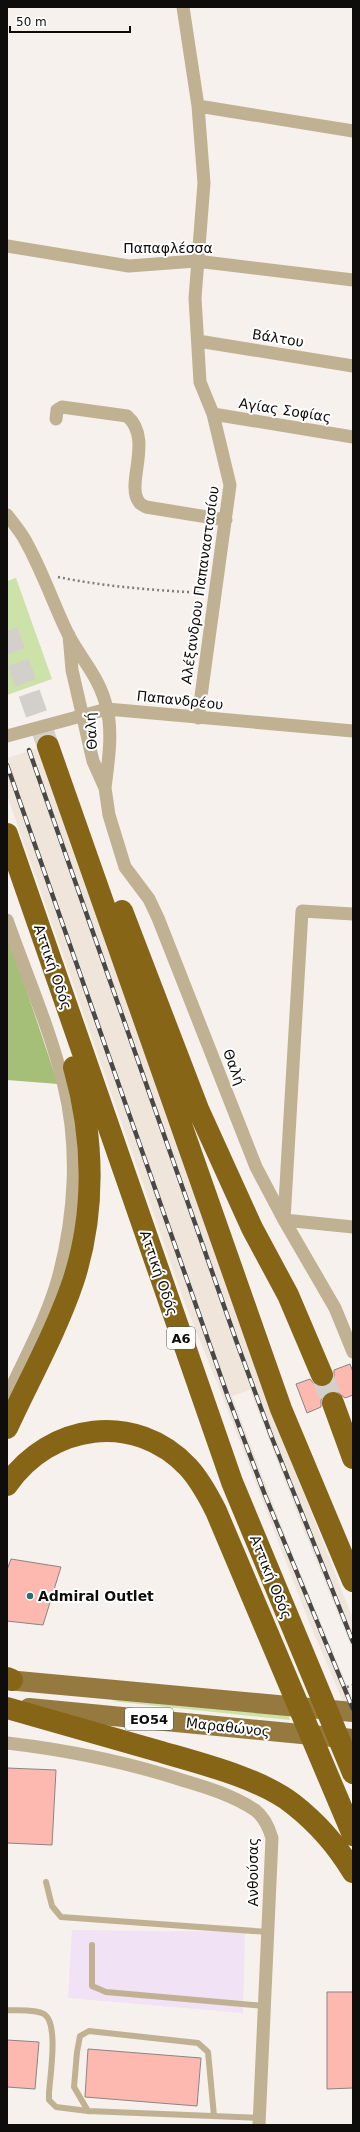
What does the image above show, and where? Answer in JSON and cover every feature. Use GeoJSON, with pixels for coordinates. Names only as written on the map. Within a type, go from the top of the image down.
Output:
{"type":"FeatureCollection","features":[{"type":"Feature","properties":{"kind":"highway"},"geometry":{"type":"LineString","coordinates":[[322,1374],[288,1295],[252,1228],[210,1138],[103,862],[48,746],[281,1409],[353,1581]]}},
{"type":"Feature","properties":{"kind":"highway","name":"Αττική Οδός"},"geometry":{"type":"LineString","coordinates":[[7,834],[232,1482],[353,1773]]}},
{"type":"Feature","properties":{"kind":"highway"},"geometry":{"type":"LineString","coordinates":[[7,1428],[61,1313],[73,1282],[86,1229],[90,1191],[90,1155],[84,1107],[41,949],[29,896]]}},
{"type":"Feature","properties":{"kind":"highway"},"geometry":{"type":"LineString","coordinates":[[333,1403],[353,1458]]}},
{"type":"Feature","properties":{"kind":"highway"},"geometry":{"type":"LineString","coordinates":[[7,1485],[26,1462],[44,1448],[74,1435],[94,1432],[113,1431],[139,1436],[162,1446],[189,1468],[203,1486],[216,1511],[353,1835]]}},
{"type":"Feature","properties":{"kind":"highway"},"geometry":{"type":"LineString","coordinates":[[7,1707],[197,1762],[270,1790],[292,1804],[316,1826],[346,1861],[353,1872]]}},
{"type":"Feature","properties":{"kind":"main road","name":"Μαραθώνος"},"geometry":{"type":"LineString","coordinates":[[9,1679],[353,1712]]}},
{"type":"Feature","properties":{"kind":"main road","name":"Μαραθώνος"},"geometry":{"type":"LineString","coordinates":[[7,1707],[353,1739]]}},
{"type":"Feature","properties":{"kind":"street","name":"Αλέξανδρου Παπαναστασίου"},"geometry":{"type":"LineString","coordinates":[[183,7],[198,106],[204,183],[196,261],[195,298],[200,382],[213,414],[230,485],[198,718]]}},
{"type":"Feature","properties":{"kind":"street"},"geometry":{"type":"LineString","coordinates":[[198,106],[353,131]]}},
{"type":"Feature","properties":{"kind":"street","name":"Παπαφλέσσα"},"geometry":{"type":"LineString","coordinates":[[7,246],[129,266],[196,261],[353,280]]}},
{"type":"Feature","properties":{"kind":"street","name":"Βάλτου"},"geometry":{"type":"LineString","coordinates":[[198,340],[353,366]]}},
{"type":"Feature","properties":{"kind":"street"},"geometry":{"type":"LineString","coordinates":[[56,418],[57,410],[62,407],[127,416],[134,422],[139,437],[136,492],[138,501],[146,507],[226,520]]}},
{"type":"Feature","properties":{"kind":"street","name":"Αγίας Σοφίας"},"geometry":{"type":"LineString","coordinates":[[213,414],[353,437]]}},
{"type":"Feature","properties":{"kind":"street","name":"Θαλή"},"geometry":{"type":"LineString","coordinates":[[7,515],[24,539],[69,635],[89,665],[100,686],[108,709],[109,760],[104,788]]}},
{"type":"Feature","properties":{"kind":"street","name":"Θαλή"},"geometry":{"type":"LineString","coordinates":[[69,635],[72,670],[83,714],[92,761],[104,788],[109,815],[125,867],[149,899],[158,918],[256,1168],[335,1308],[353,1352]]}},
{"type":"Feature","properties":{"kind":"street","name":"Παπανδρέου"},"geometry":{"type":"LineString","coordinates":[[7,736],[83,714],[108,709],[353,732]]}},
{"type":"Feature","properties":{"kind":"street"},"geometry":{"type":"LineString","coordinates":[[353,914],[302,911],[284,1220],[353,1227]]}},
{"type":"Feature","properties":{"kind":"street"},"geometry":{"type":"LineString","coordinates":[[7,920],[65,1086],[73,1150],[70,1217],[59,1275],[46,1312],[7,1397]]}},
{"type":"Feature","properties":{"kind":"street","name":"Ανθούσας"},"geometry":{"type":"LineString","coordinates":[[7,1743],[69,1752],[167,1775],[210,1788],[256,1811],[268,1826],[272,1838],[259,2121]]}},
{"type":"Feature","properties":{"kind":"lane"},"geometry":{"type":"LineString","coordinates":[[46,1882],[52,1906],[61,1917],[268,1932]]}},
{"type":"Feature","properties":{"kind":"lane"},"geometry":{"type":"LineString","coordinates":[[92,1946],[92,1986],[106,1992],[265,2006]]}},
{"type":"Feature","properties":{"kind":"lane"},"geometry":{"type":"LineString","coordinates":[[7,2010],[42,2012],[50,2018],[53,2030],[49,2100],[56,2107],[88,2111],[214,2116],[259,2121]]}},
{"type":"Feature","properties":{"kind":"lane"},"geometry":{"type":"LineString","coordinates":[[88,2111],[74,2087],[80,2036],[89,2031],[198,2043],[201,2045],[208,2052],[214,2116]]}},
{"type":"Feature","properties":{"kind":"path"},"geometry":{"type":"LineString","coordinates":[[41,573],[82,582],[111,586],[215,594]]}},
{"type":"Feature","properties":{"kind":"path"},"geometry":{"type":"LineString","coordinates":[[347,1687],[353,1685]]}},
{"type":"Feature","properties":{"kind":"shaded area"},"geometry":{"type":"Polygon","coordinates":[[[38,748],[108,941],[188,1178],[262,1386],[353,1619],[353,1651],[304,1531],[250,1390],[232,1396],[288,1543],[353,1700],[353,1725],[309,1622],[184,1301],[7,795],[7,758],[38,748]]]}},
{"type":"Feature","properties":{"kind":"shaded area"},"geometry":{"type":"Polygon","coordinates":[[[72,1930],[245,1932],[243,2013],[68,1998],[72,1930]]]}},
{"type":"Feature","properties":{"kind":"green space"},"geometry":{"type":"Polygon","coordinates":[[[16,578],[52,679],[7,695],[7,581],[16,578]]]}},
{"type":"Feature","properties":{"kind":"green space"},"geometry":{"type":"Polygon","coordinates":[[[7,932],[58,1084],[7,1080],[7,932]]]}},
{"type":"Feature","properties":{"kind":"green space"},"geometry":{"type":"Polygon","coordinates":[[[119,1700],[288,1713],[290,1720],[111,1701],[119,1700]]]}},
{"type":"Feature","properties":{"kind":"building"},"geometry":{"type":"Polygon","coordinates":[[[350,1364],[353,1372],[353,1395],[345,1398],[336,1391],[328,1391],[321,1400],[321,1407],[307,1413],[296,1384],[310,1379],[315,1385],[327,1387],[332,1382],[334,1370],[350,1364]]]}},
{"type":"Feature","properties":{"kind":"building","name":"Admiral Outlet"},"geometry":{"type":"Polygon","coordinates":[[[11,1559],[61,1567],[43,1625],[7,1621],[7,1570],[11,1559]]]}},
{"type":"Feature","properties":{"kind":"building"},"geometry":{"type":"Polygon","coordinates":[[[7,1768],[56,1770],[52,1845],[7,1843],[7,1768]]]}},
{"type":"Feature","properties":{"kind":"building"},"geometry":{"type":"Polygon","coordinates":[[[327,1992],[353,1992],[353,2088],[327,2089],[327,1992]]]}},
{"type":"Feature","properties":{"kind":"building"},"geometry":{"type":"Polygon","coordinates":[[[7,2040],[39,2042],[35,2089],[7,2087],[7,2040]]]}},
{"type":"Feature","properties":{"kind":"building"},"geometry":{"type":"Polygon","coordinates":[[[88,2049],[201,2058],[197,2106],[85,2097],[88,2049]]]}},
{"type":"Feature","properties":{"kind":"tunnel"},"geometry":{"type":"LineString","coordinates":[[7,631],[48,746]]}},
{"type":"Feature","properties":{"kind":"tunnel"},"geometry":{"type":"LineString","coordinates":[[322,1375],[333,1403]]}},
{"type":"Feature","properties":{"kind":"railway"},"geometry":{"type":"LineString","coordinates":[[29,750],[237,1343],[272,1438],[353,1642]]}},
{"type":"Feature","properties":{"kind":"railway"},"geometry":{"type":"LineString","coordinates":[[7,765],[228,1397],[265,1495],[353,1709]]}},
{"type":"Feature","properties":{"kind":"place","name":"Admiral Outlet"},"geometry":{"type":"Point","coordinates":[30,1596]}}]}
